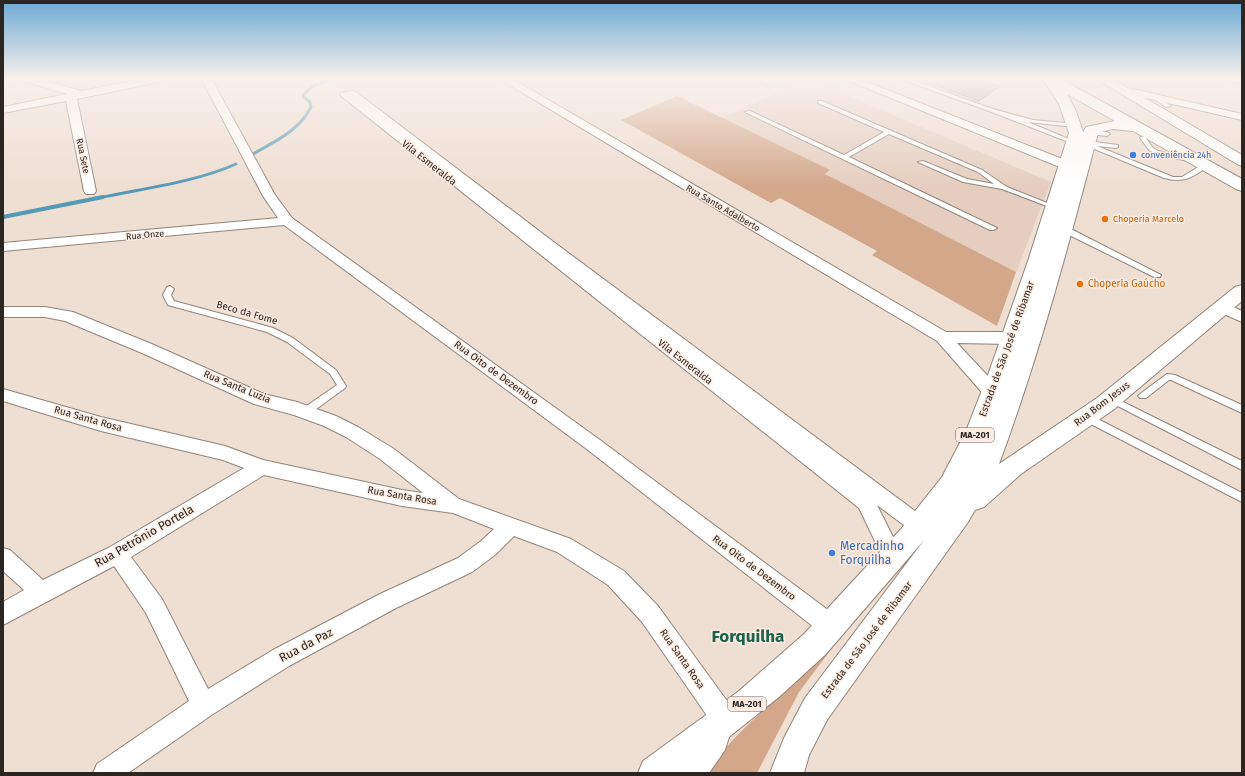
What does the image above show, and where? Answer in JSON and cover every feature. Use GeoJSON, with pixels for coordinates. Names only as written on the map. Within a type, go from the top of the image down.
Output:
{"type":"FeatureCollection","features":[{"type":"Feature","properties":{"kind":"main road"},"geometry":{"type":"LineString","coordinates":[[1072,114],[1083,136],[1112,125],[1203,164],[1242,186]]}},
{"type":"Feature","properties":{"kind":"main road"},"geometry":{"type":"LineString","coordinates":[[1106,114],[1144,138]]}},
{"type":"Feature","properties":{"kind":"main road"},"geometry":{"type":"LineString","coordinates":[[1167,114],[1188,131],[1242,161]]}},
{"type":"Feature","properties":{"kind":"main road","name":"Estrada de São José de Ribamar"},"geometry":{"type":"LineString","coordinates":[[655,773],[764,692],[805,655],[832,627],[920,526],[950,484],[975,436],[993,392],[1054,207],[1066,165],[1083,136]]}},
{"type":"Feature","properties":{"kind":"main road","name":"Estrada de São José de Ribamar"},"geometry":{"type":"LineString","coordinates":[[789,765],[816,709],[960,514],[975,488],[998,439],[1064,229],[1083,136]]}},
{"type":"Feature","properties":{"kind":"main road","name":"Rua Bom Jesus"},"geometry":{"type":"LineString","coordinates":[[960,514],[1006,471],[1111,399],[1242,291]]}},
{"type":"Feature","properties":{"kind":"main road"},"geometry":{"type":"LineString","coordinates":[[692,773],[704,749],[735,714]]}},
{"type":"Feature","properties":{"kind":"street","name":"Rua Sete"},"geometry":{"type":"LineString","coordinates":[[79,114],[90,192]]}},
{"type":"Feature","properties":{"kind":"street","name":"Rua Oito de Dezembro"},"geometry":{"type":"LineString","coordinates":[[225,114],[269,196],[287,221],[587,440],[832,627]]}},
{"type":"Feature","properties":{"kind":"street","name":"Vila Esmeralda"},"geometry":{"type":"LineString","coordinates":[[370,114],[749,404],[920,526]]}},
{"type":"Feature","properties":{"kind":"street","name":"Vila Esmeralda"},"geometry":{"type":"LineString","coordinates":[[377,114],[542,245]]}},
{"type":"Feature","properties":{"kind":"street","name":"Rua Santo Adalberto"},"geometry":{"type":"LineString","coordinates":[[565,114],[943,337],[993,392]]}},
{"type":"Feature","properties":{"kind":"street"},"geometry":{"type":"LineString","coordinates":[[940,114],[1066,165]]}},
{"type":"Feature","properties":{"kind":"street"},"geometry":{"type":"LineString","coordinates":[[1225,114],[1242,117]]}},
{"type":"Feature","properties":{"kind":"street","name":"Rua Onze"},"geometry":{"type":"LineString","coordinates":[[3,247],[287,221]]}},
{"type":"Feature","properties":{"kind":"street"},"geometry":{"type":"LineString","coordinates":[[1222,307],[1242,317]]}},
{"type":"Feature","properties":{"kind":"street","name":"Rua Santa Luzia"},"geometry":{"type":"LineString","coordinates":[[3,312],[45,312],[68,316],[148,349],[260,399],[306,412],[330,421],[352,432],[387,454],[454,506]]}},
{"type":"Feature","properties":{"kind":"street","name":"Rua Santo Adalberto"},"geometry":{"type":"LineString","coordinates":[[943,337],[1011,338]]}},
{"type":"Feature","properties":{"kind":"street","name":"Rua Santa Rosa"},"geometry":{"type":"LineString","coordinates":[[3,395],[101,424],[225,453],[262,467],[402,498],[454,506],[564,545],[616,578],[650,614],[735,714]]}},
{"type":"Feature","properties":{"kind":"street","name":"Vila Esmeralda"},"geometry":{"type":"LineString","coordinates":[[749,404],[866,502],[893,557]]}},
{"type":"Feature","properties":{"kind":"street","name":"Rua Petrônio Portela"},"geometry":{"type":"LineString","coordinates":[[3,614],[41,592],[117,554],[262,467]]}},
{"type":"Feature","properties":{"kind":"street","name":"Rua da Paz"},"geometry":{"type":"LineString","coordinates":[[106,773],[204,704],[287,654],[388,602],[465,565],[488,548],[512,526]]}},
{"type":"Feature","properties":{"kind":"street"},"geometry":{"type":"LineString","coordinates":[[117,554],[154,606],[204,704]]}},
{"type":"Feature","properties":{"kind":"street"},"geometry":{"type":"LineString","coordinates":[[3,557],[41,592]]}},
{"type":"Feature","properties":{"kind":"lane"},"geometry":{"type":"LineString","coordinates":[[753,114],[994,228]]}},
{"type":"Feature","properties":{"kind":"lane"},"geometry":{"type":"LineString","coordinates":[[848,114],[980,171],[1005,188]]}},
{"type":"Feature","properties":{"kind":"lane"},"geometry":{"type":"LineString","coordinates":[[1005,114],[1083,136],[1166,178],[1183,180],[1203,164]]}},
{"type":"Feature","properties":{"kind":"lane"},"geometry":{"type":"LineString","coordinates":[[1005,114],[1116,146]]}},
{"type":"Feature","properties":{"kind":"lane"},"geometry":{"type":"LineString","coordinates":[[844,157],[889,132]]}},
{"type":"Feature","properties":{"kind":"lane"},"geometry":{"type":"LineString","coordinates":[[1083,136],[1108,134]]}},
{"type":"Feature","properties":{"kind":"lane"},"geometry":{"type":"LineString","coordinates":[[1142,148],[1144,138]]}},
{"type":"Feature","properties":{"kind":"lane"},"geometry":{"type":"LineString","coordinates":[[921,162],[965,181],[1005,188],[1054,207]]}},
{"type":"Feature","properties":{"kind":"lane"},"geometry":{"type":"LineString","coordinates":[[1064,229],[1157,275]]}},
{"type":"Feature","properties":{"kind":"lane","name":"Beco da Fome"},"geometry":{"type":"LineString","coordinates":[[170,289],[167,295],[171,303],[270,330],[290,340],[333,372],[342,386],[306,412]]}},
{"type":"Feature","properties":{"kind":"lane"},"geometry":{"type":"LineString","coordinates":[[1143,396],[1167,377],[1172,377],[1242,409]]}},
{"type":"Feature","properties":{"kind":"lane"},"geometry":{"type":"LineString","coordinates":[[1111,399],[1242,466]]}},
{"type":"Feature","properties":{"kind":"lane"},"geometry":{"type":"LineString","coordinates":[[1086,417],[1242,498]]}},
{"type":"Feature","properties":{"kind":"shaded area"},"geometry":{"type":"Polygon","coordinates":[[[635,114],[715,114],[830,170],[825,174],[1016,272],[997,326],[872,255],[877,251],[780,198],[771,203],[621,120],[635,114]]]}},
{"type":"Feature","properties":{"kind":"shaded area"},"geometry":{"type":"Polygon","coordinates":[[[729,114],[891,114],[1051,182],[1016,272],[824,174],[830,171],[721,118],[729,114]]]}},
{"type":"Feature","properties":{"kind":"shaded area"},"geometry":{"type":"Polygon","coordinates":[[[848,627],[799,692],[757,773],[707,773],[734,739],[848,627]]]}},
{"type":"Feature","properties":{"kind":"waterway"},"geometry":{"type":"LineString","coordinates":[[253,154],[286,135],[300,123],[306,114]]}},
{"type":"Feature","properties":{"kind":"waterway"},"geometry":{"type":"LineString","coordinates":[[3,217],[186,180],[220,171],[236,164]]}},
{"type":"Feature","properties":{"kind":"place","name":"conveniência 24h"},"geometry":{"type":"Point","coordinates":[1133,155]}},
{"type":"Feature","properties":{"kind":"place","name":"Choperia Marcelo"},"geometry":{"type":"Point","coordinates":[1105,219]}},
{"type":"Feature","properties":{"kind":"place","name":"Choperia Gaúcho"},"geometry":{"type":"Point","coordinates":[1080,284]}},
{"type":"Feature","properties":{"kind":"place","name":"Mercadinho Forquilha"},"geometry":{"type":"Point","coordinates":[832,553]}},
{"type":"Feature","properties":{"kind":"district","name":"Forquilha"},"geometry":{"type":"Point","coordinates":[748,636]}}]}
